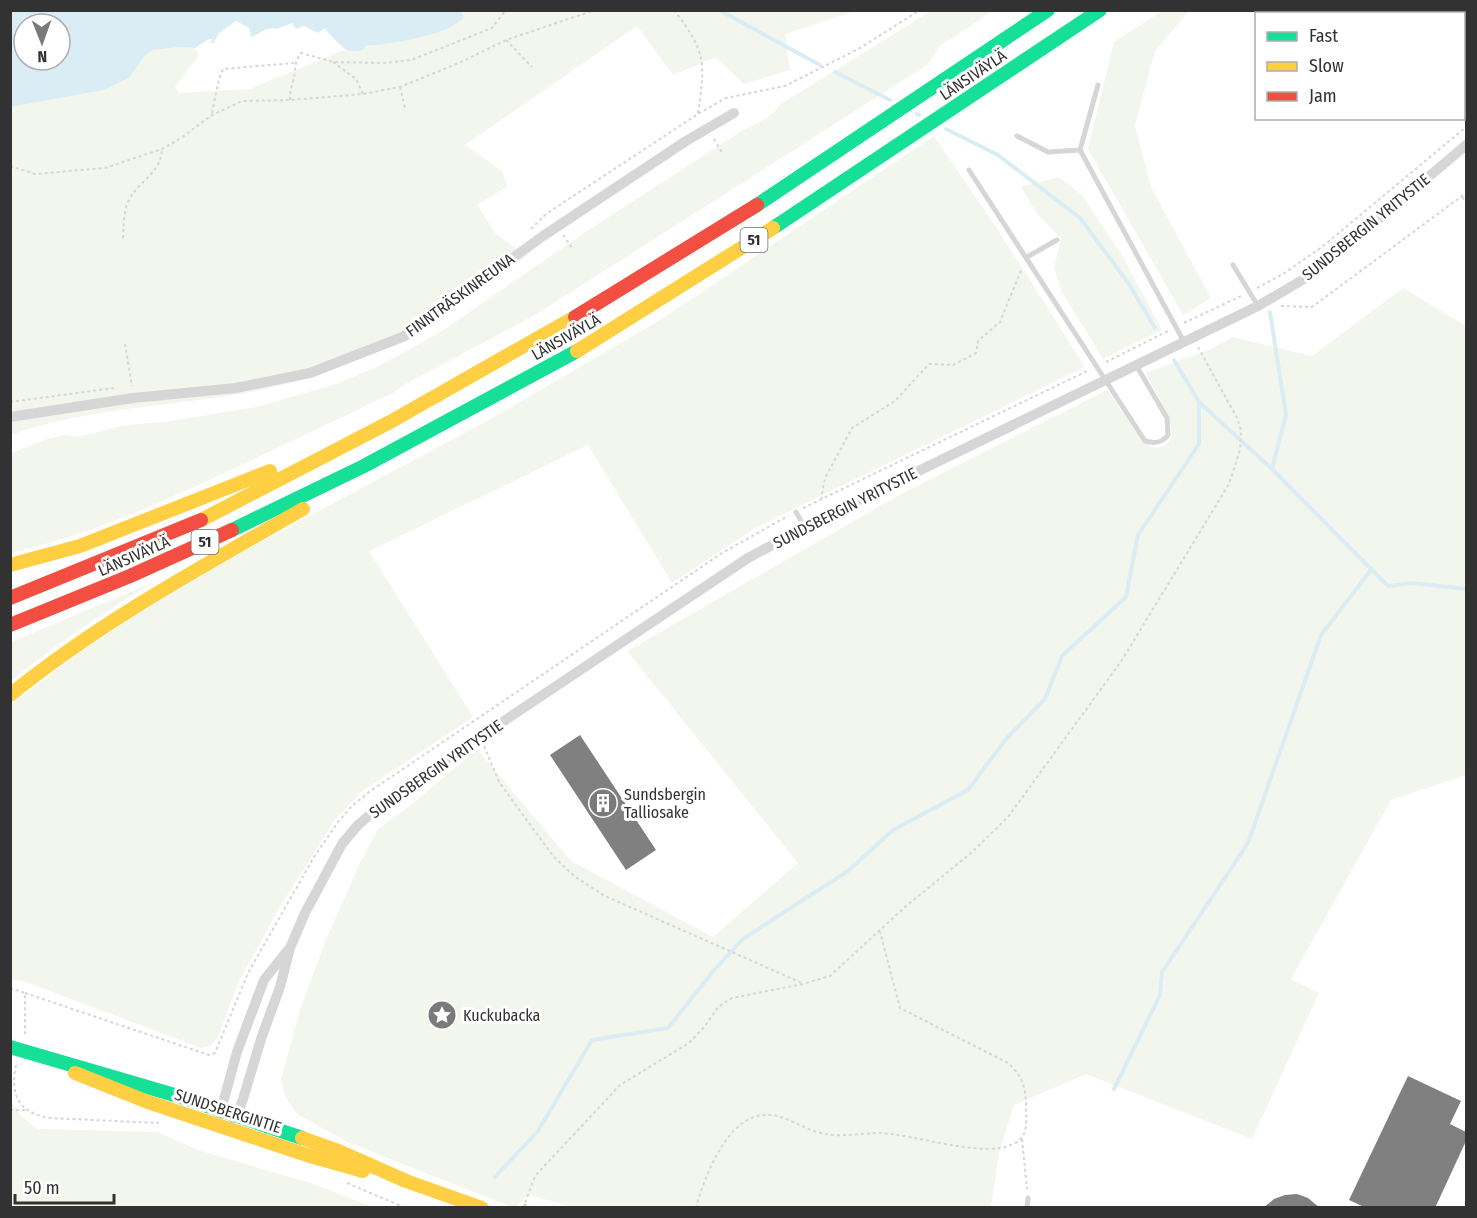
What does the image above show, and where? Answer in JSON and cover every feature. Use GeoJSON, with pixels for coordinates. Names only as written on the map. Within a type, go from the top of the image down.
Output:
{"type":"FeatureCollection","features":[{"type":"Feature","properties":{"kind":"main road","name":"LÄNSIVÄYLÄ"},"geometry":{"type":"LineString","coordinates":[[10,598],[215,514],[390,422],[582,313],[764,200],[1048,10]]}},
{"type":"Feature","properties":{"kind":"main road","name":"LÄNSIVÄYLÄ"},"geometry":{"type":"LineString","coordinates":[[10,625],[75,600],[212,539],[396,450],[592,342],[770,229],[1100,10]]}},
{"type":"Feature","properties":{"kind":"main road"},"geometry":{"type":"LineString","coordinates":[[10,565],[80,546],[390,422]]}},
{"type":"Feature","properties":{"kind":"main road"},"geometry":{"type":"LineString","coordinates":[[10,696],[28,680],[125,611],[316,502],[396,450]]}},
{"type":"Feature","properties":{"kind":"main road","name":"SUNDSBERGINTIE"},"geometry":{"type":"LineString","coordinates":[[10,1047],[237,1115],[336,1150],[406,1181],[482,1208]]}},
{"type":"Feature","properties":{"kind":"main road","name":"SUNDSBERGINTIE"},"geometry":{"type":"LineString","coordinates":[[45,1058],[99,1085],[332,1163],[406,1181]]}},
{"type":"Feature","properties":{"kind":"street","name":"FINNTRÄSKINREUNA"},"geometry":{"type":"LineString","coordinates":[[10,417],[133,398],[236,388],[310,373],[405,336],[543,236],[686,141],[734,113]]}},
{"type":"Feature","properties":{"kind":"street","name":"SUNDSBERGIN YRITYSTIE"},"geometry":{"type":"LineString","coordinates":[[237,1115],[291,948],[305,913],[342,844],[393,795],[748,558],[1106,379],[1258,306],[1304,279],[1352,242],[1467,145]]}},
{"type":"Feature","properties":{"kind":"street","name":"SUNDSBERGIN YRITYSTIE"},"geometry":{"type":"LineString","coordinates":[[220,1126],[220,1110],[237,1052],[264,980],[291,948]]}},
{"type":"Feature","properties":{"kind":"street"},"geometry":{"type":"LineString","coordinates":[[220,1126],[237,1115]]}},
{"type":"Feature","properties":{"kind":"lane"},"geometry":{"type":"LineString","coordinates":[[1098,86],[1080,150],[1175,328],[1188,339]]}},
{"type":"Feature","properties":{"kind":"lane"},"geometry":{"type":"LineString","coordinates":[[1017,136],[1048,152],[1080,150]]}},
{"type":"Feature","properties":{"kind":"lane"},"geometry":{"type":"LineString","coordinates":[[969,170],[1027,256],[1145,441],[1159,442],[1168,435],[1167,418],[1136,365]]}},
{"type":"Feature","properties":{"kind":"lane"},"geometry":{"type":"LineString","coordinates":[[1027,256],[1057,240]]}},
{"type":"Feature","properties":{"kind":"lane"},"geometry":{"type":"LineString","coordinates":[[1233,265],[1258,306]]}},
{"type":"Feature","properties":{"kind":"lane"},"geometry":{"type":"LineString","coordinates":[[796,512],[805,528]]}},
{"type":"Feature","properties":{"kind":"lane"},"geometry":{"type":"LineString","coordinates":[[1027,1208],[1028,1198]]}},
{"type":"Feature","properties":{"kind":"path"},"geometry":{"type":"LineString","coordinates":[[290,100],[290,87],[294,81],[294,63],[301,53],[333,62],[384,63],[411,60],[492,28],[506,10]]}},
{"type":"Feature","properties":{"kind":"path"},"geometry":{"type":"LineString","coordinates":[[10,166],[35,174],[105,168],[162,149],[212,115],[242,101],[363,94],[400,87],[461,62],[506,40],[595,10]]}},
{"type":"Feature","properties":{"kind":"path"},"geometry":{"type":"LineString","coordinates":[[674,10],[699,47],[704,72],[698,114]]}},
{"type":"Feature","properties":{"kind":"path"},"geometry":{"type":"LineString","coordinates":[[529,231],[546,214],[726,98],[785,86],[860,48],[920,10]]}},
{"type":"Feature","properties":{"kind":"path"},"geometry":{"type":"LineString","coordinates":[[506,40],[532,67]]}},
{"type":"Feature","properties":{"kind":"path"},"geometry":{"type":"LineString","coordinates":[[333,62],[356,79],[363,94]]}},
{"type":"Feature","properties":{"kind":"path"},"geometry":{"type":"LineString","coordinates":[[212,115],[217,85],[223,69],[294,63]]}},
{"type":"Feature","properties":{"kind":"path"},"geometry":{"type":"LineString","coordinates":[[400,87],[405,108]]}},
{"type":"Feature","properties":{"kind":"path"},"geometry":{"type":"LineString","coordinates":[[10,988],[209,1055],[215,1053],[248,973],[314,857],[338,822],[369,792],[722,553],[796,512],[1283,274],[1322,247],[1467,128]]}},
{"type":"Feature","properties":{"kind":"path"},"geometry":{"type":"LineString","coordinates":[[123,238],[124,212],[129,199],[161,162],[162,149]]}},
{"type":"Feature","properties":{"kind":"path"},"geometry":{"type":"LineString","coordinates":[[1279,306],[1312,307],[1467,194]]}},
{"type":"Feature","properties":{"kind":"path"},"geometry":{"type":"LineString","coordinates":[[1462,197],[1467,202]]}},
{"type":"Feature","properties":{"kind":"path"},"geometry":{"type":"LineString","coordinates":[[821,500],[825,478],[852,428],[895,401],[929,364],[953,365],[976,354],[978,341],[1000,322],[1027,256]]}},
{"type":"Feature","properties":{"kind":"path"},"geometry":{"type":"LineString","coordinates":[[534,1208],[524,1206],[535,1176],[620,1085],[689,1043],[718,1007],[732,998],[803,984],[830,976],[905,907],[971,854],[1008,817],[1045,768],[1134,640],[1230,484],[1240,450],[1241,430],[1237,418],[1188,339]]}},
{"type":"Feature","properties":{"kind":"path"},"geometry":{"type":"LineString","coordinates":[[125,344],[133,398]]}},
{"type":"Feature","properties":{"kind":"path"},"geometry":{"type":"LineString","coordinates":[[10,402],[121,387]]}},
{"type":"Feature","properties":{"kind":"path"},"geometry":{"type":"LineString","coordinates":[[488,754],[499,782],[553,856],[574,876],[605,896],[803,984]]}},
{"type":"Feature","properties":{"kind":"path"},"geometry":{"type":"LineString","coordinates":[[880,931],[900,1008],[1008,1063],[1020,1073],[1026,1105],[1026,1130],[1022,1139],[1028,1198]]}},
{"type":"Feature","properties":{"kind":"path"},"geometry":{"type":"LineString","coordinates":[[25,993],[26,1037]]}},
{"type":"Feature","properties":{"kind":"path"},"geometry":{"type":"LineString","coordinates":[[17,1062],[13,1079],[15,1093],[19,1103],[34,1115],[49,1118],[142,1121]]}},
{"type":"Feature","properties":{"kind":"path"},"geometry":{"type":"LineString","coordinates":[[10,1110],[26,1110]]}},
{"type":"Feature","properties":{"kind":"path"},"geometry":{"type":"LineString","coordinates":[[696,1208],[708,1173],[727,1138],[742,1124],[754,1117],[770,1114],[795,1121],[821,1133],[898,1135],[974,1148],[1013,1145],[1022,1139]]}},
{"type":"Feature","properties":{"kind":"shaded area"},"geometry":{"type":"Polygon","coordinates":[[[11,11],[461,11],[464,17],[456,24],[432,34],[366,46],[363,50],[355,51],[345,49],[325,28],[318,33],[304,26],[296,29],[292,23],[277,29],[267,29],[251,37],[249,28],[236,21],[218,34],[214,43],[211,43],[212,39],[209,39],[195,48],[153,50],[144,57],[129,78],[104,90],[11,107],[11,11]]]}},
{"type":"Feature","properties":{"kind":"shaded area"},"geometry":{"type":"Polygon","coordinates":[[[461,11],[856,11],[785,34],[790,70],[744,84],[716,57],[673,75],[637,26],[465,145],[502,171],[508,186],[477,205],[496,234],[527,256],[433,318],[368,354],[334,369],[261,390],[103,412],[41,425],[11,435],[11,107],[104,90],[129,78],[144,57],[153,50],[180,47],[195,48],[199,55],[175,87],[179,93],[250,89],[344,50],[350,51],[444,29],[456,24],[464,17],[461,11]]]}},
{"type":"Feature","properties":{"kind":"shaded area"},"geometry":{"type":"Polygon","coordinates":[[[931,11],[993,11],[941,45],[927,65],[535,315],[402,386],[395,392],[182,492],[98,527],[11,553],[11,453],[50,438],[65,435],[78,437],[125,425],[166,422],[256,407],[336,384],[372,369],[442,331],[590,229],[743,130],[764,120],[781,104],[931,11]]]}},
{"type":"Feature","properties":{"kind":"shaded area"},"geometry":{"type":"Polygon","coordinates":[[[1162,11],[1189,11],[1155,51],[1135,125],[1151,187],[1211,298],[1183,315],[1088,149],[1114,42],[1162,11]]]}},
{"type":"Feature","properties":{"kind":"shaded area"},"geometry":{"type":"Polygon","coordinates":[[[934,136],[998,230],[1085,367],[755,528],[672,583],[588,445],[369,551],[473,717],[361,792],[334,821],[278,910],[238,983],[218,1037],[211,1046],[201,1048],[26,982],[11,979],[10,706],[72,658],[144,609],[233,557],[496,416],[665,317],[934,136]]]}},
{"type":"Feature","properties":{"kind":"shaded area"},"geometry":{"type":"Polygon","coordinates":[[[1059,177],[1082,195],[1122,255],[1162,330],[1103,359],[1062,292],[1054,268],[1061,238],[1037,214],[1021,187],[1059,177]]]}},
{"type":"Feature","properties":{"kind":"shaded area"},"geometry":{"type":"Polygon","coordinates":[[[1403,288],[1466,326],[1466,775],[1391,800],[1291,979],[1319,993],[1252,1139],[1086,1074],[1014,1105],[999,1153],[991,1207],[576,1208],[529,1195],[512,1207],[347,1142],[297,1114],[285,1096],[281,1079],[300,1010],[325,942],[360,863],[378,829],[411,805],[477,749],[571,861],[713,937],[798,863],[627,651],[901,494],[1107,390],[1144,443],[1155,448],[1165,445],[1171,437],[1169,419],[1145,373],[1211,349],[1233,337],[1312,356],[1403,288]]]}},
{"type":"Feature","properties":{"kind":"shaded area"},"geometry":{"type":"Polygon","coordinates":[[[154,582],[81,629],[11,681],[11,642],[154,582]]]}},
{"type":"Feature","properties":{"kind":"shaded area"},"geometry":{"type":"Polygon","coordinates":[[[11,1101],[22,1117],[38,1129],[157,1132],[198,1150],[314,1184],[372,1207],[11,1207],[11,1101]]]}},
{"type":"Feature","properties":{"kind":"building","name":"Sundsbergin Talliosake"},"geometry":{"type":"Polygon","coordinates":[[[580,735],[656,850],[626,870],[550,755],[580,735]]]}},
{"type":"Feature","properties":{"kind":"building"},"geometry":{"type":"Polygon","coordinates":[[[1408,1076],[1461,1101],[1450,1124],[1466,1132],[1466,1141],[1435,1208],[1362,1208],[1349,1200],[1408,1076]]]}},
{"type":"Feature","properties":{"kind":"building"},"geometry":{"type":"Polygon","coordinates":[[[1297,1194],[1308,1198],[1320,1208],[1263,1208],[1274,1199],[1297,1194]]]}},
{"type":"Feature","properties":{"kind":"waterway"},"geometry":{"type":"LineString","coordinates":[[719,10],[820,65]]}},
{"type":"Feature","properties":{"kind":"waterway"},"geometry":{"type":"LineString","coordinates":[[835,72],[890,100]]}},
{"type":"Feature","properties":{"kind":"waterway"},"geometry":{"type":"LineString","coordinates":[[946,129],[998,155],[1080,218],[1129,284],[1155,328]]}},
{"type":"Feature","properties":{"kind":"waterway"},"geometry":{"type":"LineString","coordinates":[[1270,312],[1286,415],[1272,469]]}},
{"type":"Feature","properties":{"kind":"waterway"},"geometry":{"type":"LineString","coordinates":[[495,1177],[538,1131],[592,1040],[668,1028],[715,969],[743,939],[848,871],[893,830],[968,790],[1006,739],[1045,699],[1062,656],[1126,597],[1138,535],[1199,444],[1199,402],[1174,360]]}},
{"type":"Feature","properties":{"kind":"waterway"},"geometry":{"type":"LineString","coordinates":[[1200,403],[1272,469],[1388,586],[1412,583],[1466,589]]}},
{"type":"Feature","properties":{"kind":"waterway"},"geometry":{"type":"LineString","coordinates":[[1114,1089],[1160,995],[1162,972],[1248,843],[1321,635],[1371,570]]}},
{"type":"Feature","properties":{"kind":"traffic: fast"},"geometry":{"type":"LineString","coordinates":[[757,205],[1048,10]]}},
{"type":"Feature","properties":{"kind":"traffic: fast"},"geometry":{"type":"LineString","coordinates":[[773,228],[1100,10]]}},
{"type":"Feature","properties":{"kind":"traffic: fast"},"geometry":{"type":"LineString","coordinates":[[232,530],[364,466],[577,351]]}},
{"type":"Feature","properties":{"kind":"traffic: fast"},"geometry":{"type":"LineString","coordinates":[[10,1047],[178,1096],[302,1138]]}},
{"type":"Feature","properties":{"kind":"traffic: slow"},"geometry":{"type":"LineString","coordinates":[[577,351],[773,228]]}},
{"type":"Feature","properties":{"kind":"traffic: slow"},"geometry":{"type":"LineString","coordinates":[[201,520],[390,422],[575,317]]}},
{"type":"Feature","properties":{"kind":"traffic: slow"},"geometry":{"type":"LineString","coordinates":[[10,565],[80,546],[270,471]]}},
{"type":"Feature","properties":{"kind":"traffic: slow"},"geometry":{"type":"LineString","coordinates":[[10,695],[116,619],[303,509]]}},
{"type":"Feature","properties":{"kind":"traffic: slow"},"geometry":{"type":"LineString","coordinates":[[75,1073],[148,1102],[310,1156],[363,1171]]}},
{"type":"Feature","properties":{"kind":"traffic: slow"},"geometry":{"type":"LineString","coordinates":[[302,1138],[336,1150],[406,1181],[482,1208]]}},
{"type":"Feature","properties":{"kind":"traffic: jam"},"geometry":{"type":"LineString","coordinates":[[575,317],[757,205]]}},
{"type":"Feature","properties":{"kind":"traffic: jam"},"geometry":{"type":"LineString","coordinates":[[10,598],[201,520]]}},
{"type":"Feature","properties":{"kind":"traffic: jam"},"geometry":{"type":"LineString","coordinates":[[10,625],[130,576],[232,530]]}},
{"type":"Feature","properties":{"kind":"place","name":"Sundsbergin Talliosake"},"geometry":{"type":"Point","coordinates":[603,803]}},
{"type":"Feature","properties":{"kind":"place","name":"Kuckubacka"},"geometry":{"type":"Point","coordinates":[442,1015]}}]}
